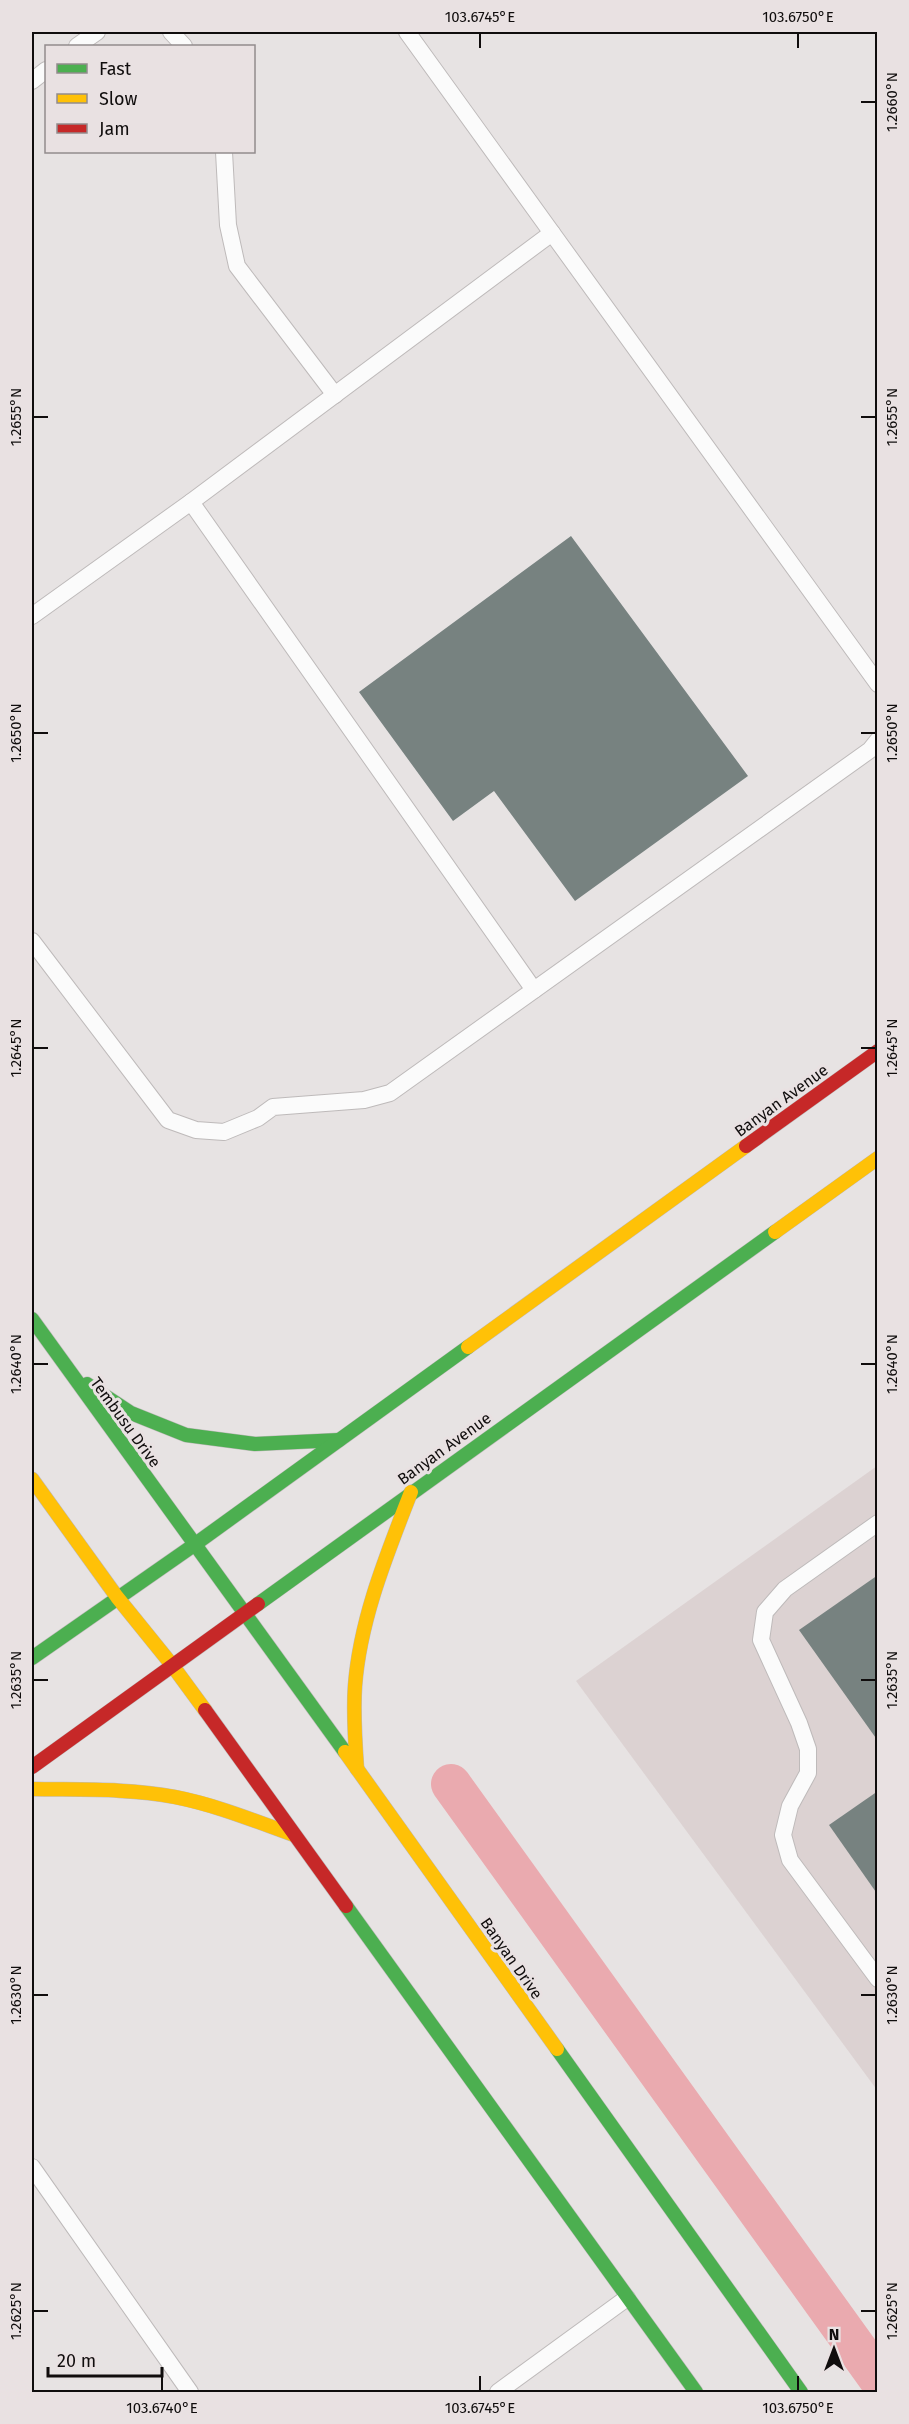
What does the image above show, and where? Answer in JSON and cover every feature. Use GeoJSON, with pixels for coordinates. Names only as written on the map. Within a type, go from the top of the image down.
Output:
{"type":"FeatureCollection","features":[{"type":"Feature","properties":{"kind":"street","name":"Banyan Avenue"},"geometry":{"type":"LineString","coordinates":[[32,1658],[194,1545],[878,1051]]}},
{"type":"Feature","properties":{"kind":"street","name":"Banyan Avenue"},"geometry":{"type":"LineString","coordinates":[[32,1767],[878,1158]]}},
{"type":"Feature","properties":{"kind":"street","name":"Tembusu Drive"},"geometry":{"type":"LineString","coordinates":[[32,1319],[194,1545]]}},
{"type":"Feature","properties":{"kind":"street"},"geometry":{"type":"LineString","coordinates":[[71,1373],[130,1413],[186,1435],[255,1444],[339,1440]]}},
{"type":"Feature","properties":{"kind":"street"},"geometry":{"type":"LineString","coordinates":[[32,1479],[117,1597],[172,1665],[696,2392]]}},
{"type":"Feature","properties":{"kind":"street"},"geometry":{"type":"LineString","coordinates":[[357,1768],[354,1712],[359,1654],[376,1582],[411,1492]]}},
{"type":"Feature","properties":{"kind":"street","name":"Banyan Drive"},"geometry":{"type":"LineString","coordinates":[[194,1545],[357,1768],[801,2392]]}},
{"type":"Feature","properties":{"kind":"street"},"geometry":{"type":"LineString","coordinates":[[32,1789],[122,1791],[175,1797],[294,1835]]}},
{"type":"Feature","properties":{"kind":"lane"},"geometry":{"type":"LineString","coordinates":[[78,45],[97,32]]}},
{"type":"Feature","properties":{"kind":"lane"},"geometry":{"type":"LineString","coordinates":[[171,32],[183,45]]}},
{"type":"Feature","properties":{"kind":"lane"},"geometry":{"type":"LineString","coordinates":[[407,32],[878,684]]}},
{"type":"Feature","properties":{"kind":"lane"},"geometry":{"type":"LineString","coordinates":[[32,81],[45,71]]}},
{"type":"Feature","properties":{"kind":"lane"},"geometry":{"type":"LineString","coordinates":[[224,153],[228,225],[237,266],[335,395]]}},
{"type":"Feature","properties":{"kind":"lane"},"geometry":{"type":"LineString","coordinates":[[32,616],[192,502],[552,233]]}},
{"type":"Feature","properties":{"kind":"lane"},"geometry":{"type":"LineString","coordinates":[[192,502],[534,990]]}},
{"type":"Feature","properties":{"kind":"lane"},"geometry":{"type":"LineString","coordinates":[[32,941],[168,1120],[205,1131],[224,1132],[258,1118],[273,1107],[364,1100],[390,1093],[870,750],[878,740]]}},
{"type":"Feature","properties":{"kind":"lane"},"geometry":{"type":"LineString","coordinates":[[878,1523],[785,1589],[765,1612],[761,1640],[800,1723],[808,1749],[808,1773],[790,1806],[783,1836],[790,1860],[878,1979]]}},
{"type":"Feature","properties":{"kind":"lane"},"geometry":{"type":"LineString","coordinates":[[32,2167],[190,2392]]}},
{"type":"Feature","properties":{"kind":"lane"},"geometry":{"type":"LineString","coordinates":[[498,2392],[627,2298]]}},
{"type":"Feature","properties":{"kind":"shaded area"},"geometry":{"type":"Polygon","coordinates":[[[877,1466],[877,2090],[576,1681],[877,1466]]]}},
{"type":"Feature","properties":{"kind":"building"},"geometry":{"type":"Polygon","coordinates":[[[571,536],[748,776],[575,901],[494,791],[453,821],[359,692],[571,536]]]}},
{"type":"Feature","properties":{"kind":"building"},"geometry":{"type":"Polygon","coordinates":[[[878,1575],[878,1741],[799,1630],[878,1575]]]}},
{"type":"Feature","properties":{"kind":"building"},"geometry":{"type":"Polygon","coordinates":[[[878,1791],[878,1895],[829,1825],[878,1791]]]}},
{"type":"Feature","properties":{"kind":"waterway"},"geometry":{"type":"LineString","coordinates":[[451,1784],[878,2378]]}},
{"type":"Feature","properties":{"kind":"traffic: fast"},"geometry":{"type":"LineString","coordinates":[[258,1604],[775,1232]]}},
{"type":"Feature","properties":{"kind":"traffic: fast"},"geometry":{"type":"LineString","coordinates":[[32,1319],[345,1752]]}},
{"type":"Feature","properties":{"kind":"traffic: fast"},"geometry":{"type":"LineString","coordinates":[[32,1658],[194,1545],[468,1347]]}},
{"type":"Feature","properties":{"kind":"traffic: fast"},"geometry":{"type":"LineString","coordinates":[[87,1384],[131,1413],[186,1435],[255,1444],[339,1440]]}},
{"type":"Feature","properties":{"kind":"traffic: fast"},"geometry":{"type":"LineString","coordinates":[[346,1906],[696,2392]]}},
{"type":"Feature","properties":{"kind":"traffic: fast"},"geometry":{"type":"LineString","coordinates":[[557,2049],[801,2392]]}},
{"type":"Feature","properties":{"kind":"traffic: slow"},"geometry":{"type":"LineString","coordinates":[[468,1347],[746,1146]]}},
{"type":"Feature","properties":{"kind":"traffic: slow"},"geometry":{"type":"LineString","coordinates":[[775,1232],[878,1158]]}},
{"type":"Feature","properties":{"kind":"traffic: slow"},"geometry":{"type":"LineString","coordinates":[[32,1479],[117,1597],[205,1710]]}},
{"type":"Feature","properties":{"kind":"traffic: slow"},"geometry":{"type":"LineString","coordinates":[[357,1769],[354,1696],[362,1636],[376,1587],[411,1492]]}},
{"type":"Feature","properties":{"kind":"traffic: slow"},"geometry":{"type":"LineString","coordinates":[[345,1752],[557,2049]]}},
{"type":"Feature","properties":{"kind":"traffic: slow"},"geometry":{"type":"LineString","coordinates":[[32,1789],[122,1791],[175,1797],[220,1809],[294,1835]]}},
{"type":"Feature","properties":{"kind":"traffic: jam"},"geometry":{"type":"LineString","coordinates":[[746,1146],[878,1051]]}},
{"type":"Feature","properties":{"kind":"traffic: jam"},"geometry":{"type":"LineString","coordinates":[[32,1767],[258,1604]]}},
{"type":"Feature","properties":{"kind":"traffic: jam"},"geometry":{"type":"LineString","coordinates":[[205,1710],[346,1906]]}}]}
